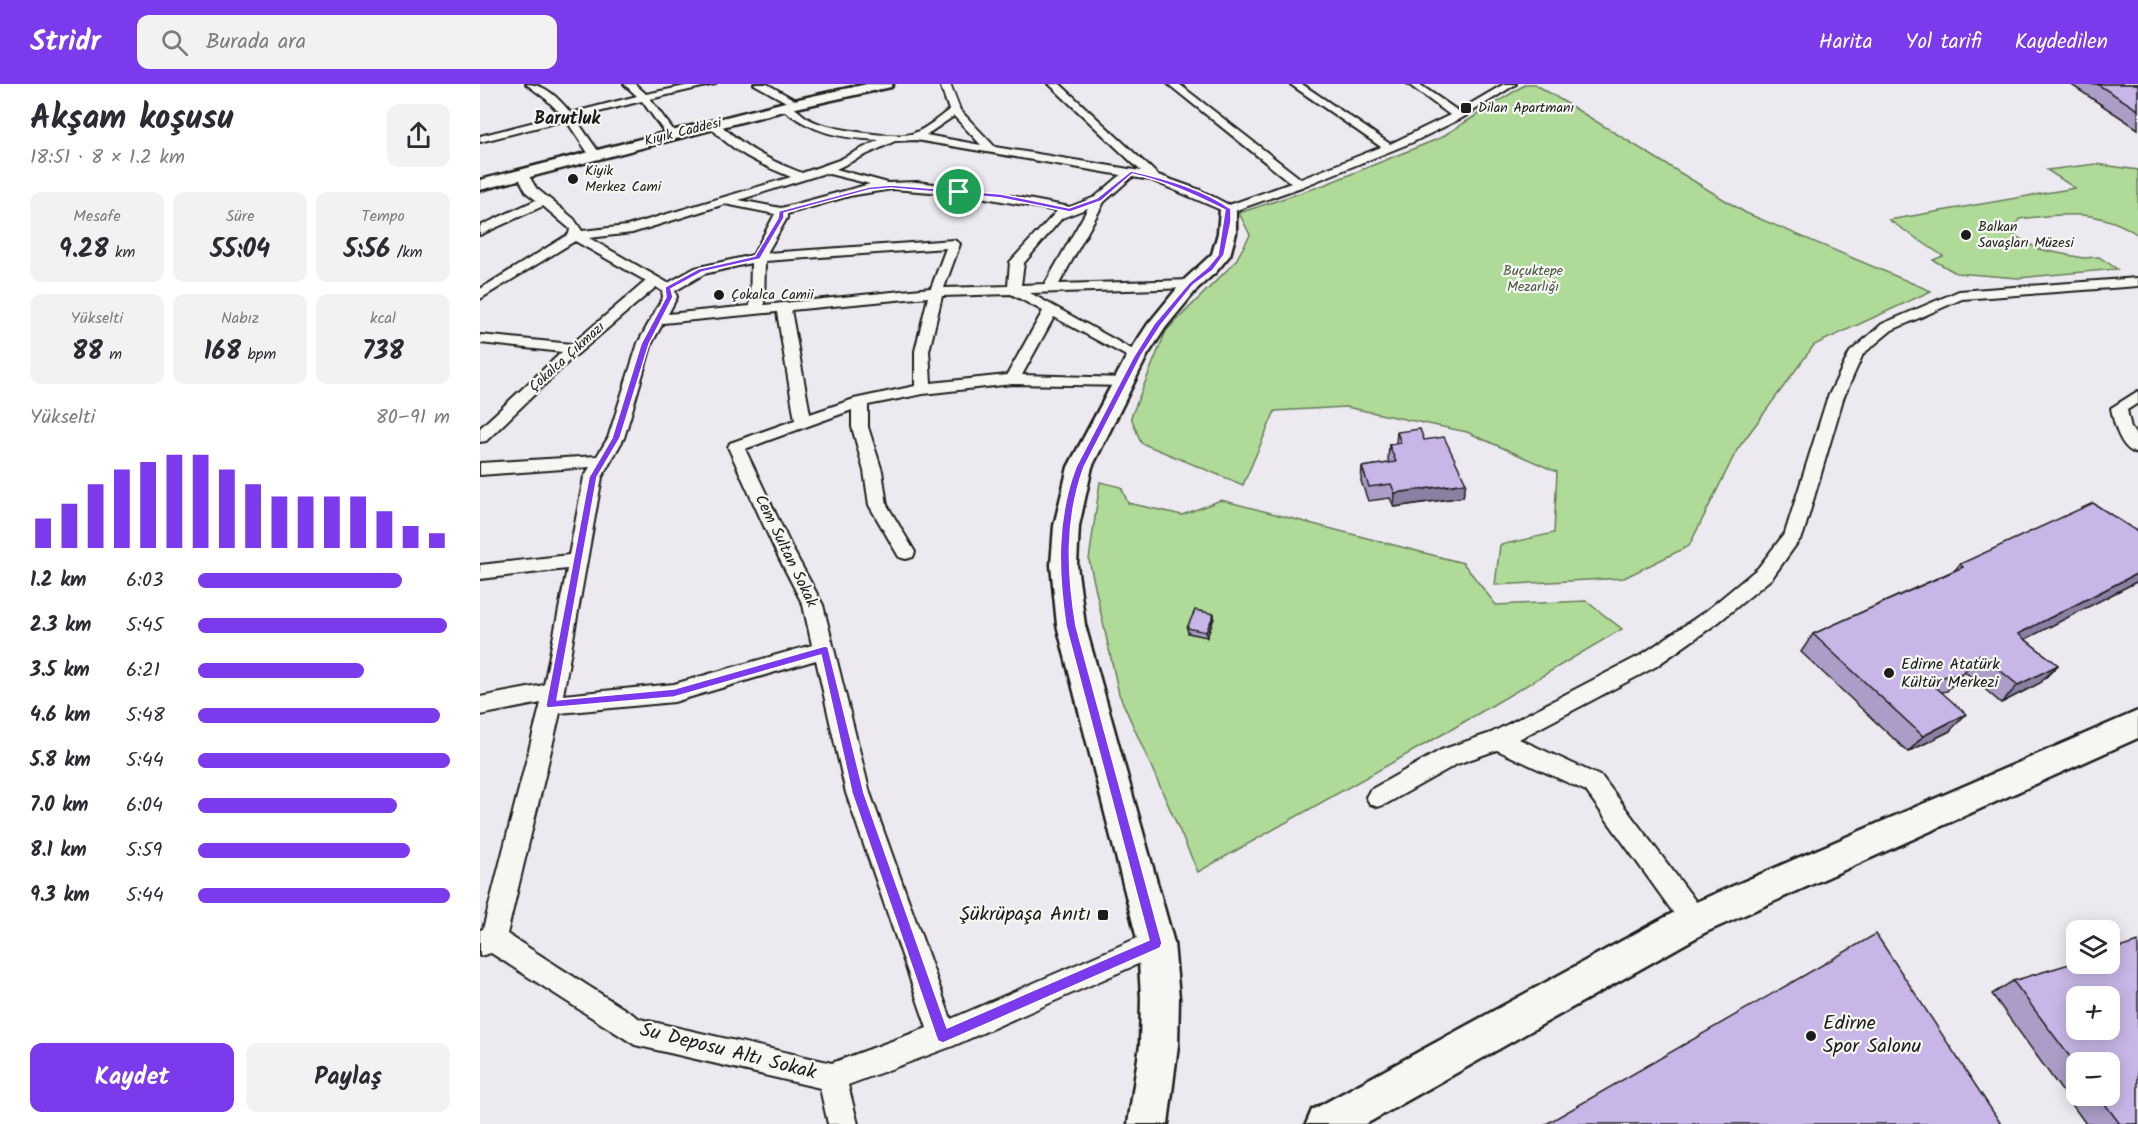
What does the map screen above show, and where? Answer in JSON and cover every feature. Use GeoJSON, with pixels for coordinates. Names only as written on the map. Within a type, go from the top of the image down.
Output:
{"type":"FeatureCollection","features":[{"type":"Feature","properties":{"kind":"main road","name":"Kıyık Caddesi"},"geometry":{"type":"LineString","coordinates":[[480,182],[669,131],[867,84]]}},
{"type":"Feature","properties":{"kind":"main road","name":"Kıyık Caddesi"},"geometry":{"type":"LineString","coordinates":[[480,182],[713,124],[785,103],[886,84]]}},
{"type":"Feature","properties":{"kind":"main road"},"geometry":{"type":"LineString","coordinates":[[1148,1124],[1160,1045],[1160,998],[1156,943],[1071,626],[1065,585],[1065,530],[1073,487],[1080,467],[1137,356],[1158,324],[1191,284],[1221,255],[1227,233],[1228,209]]}},
{"type":"Feature","properties":{"kind":"main road"},"geometry":{"type":"LineString","coordinates":[[1326,1124],[1694,920],[2138,723]]}},
{"type":"Feature","properties":{"kind":"street"},"geometry":{"type":"LineString","coordinates":[[531,84],[543,89],[560,105],[592,151]]}},
{"type":"Feature","properties":{"kind":"street"},"geometry":{"type":"LineString","coordinates":[[629,84],[644,97],[669,131]]}},
{"type":"Feature","properties":{"kind":"street"},"geometry":{"type":"LineString","coordinates":[[480,139],[644,97],[710,84]]}},
{"type":"Feature","properties":{"kind":"street"},"geometry":{"type":"LineString","coordinates":[[759,84],[808,123],[831,130],[892,138],[916,137],[1131,172],[1154,177],[1196,193],[1228,209],[1300,184],[1389,148],[1458,116],[1511,84]]}},
{"type":"Feature","properties":{"kind":"street"},"geometry":{"type":"LineString","coordinates":[[945,84],[955,111],[990,148]]}},
{"type":"Feature","properties":{"kind":"street"},"geometry":{"type":"LineString","coordinates":[[1054,84],[1154,177]]}},
{"type":"Feature","properties":{"kind":"street"},"geometry":{"type":"LineString","coordinates":[[1173,84],[1300,184]]}},
{"type":"Feature","properties":{"kind":"street"},"geometry":{"type":"LineString","coordinates":[[1295,84],[1389,148]]}},
{"type":"Feature","properties":{"kind":"street"},"geometry":{"type":"LineString","coordinates":[[1413,84],[1458,116]]}},
{"type":"Feature","properties":{"kind":"street"},"geometry":{"type":"LineString","coordinates":[[916,137],[955,111]]}},
{"type":"Feature","properties":{"kind":"street"},"geometry":{"type":"LineString","coordinates":[[713,124],[740,148],[759,160],[802,177]]}},
{"type":"Feature","properties":{"kind":"street"},"geometry":{"type":"LineString","coordinates":[[480,295],[575,236],[628,230],[802,177],[892,138]]}},
{"type":"Feature","properties":{"kind":"street"},"geometry":{"type":"LineString","coordinates":[[825,168],[891,186]]}},
{"type":"Feature","properties":{"kind":"street"},"geometry":{"type":"LineString","coordinates":[[1049,289],[1099,200],[1131,172]]}},
{"type":"Feature","properties":{"kind":"street"},"geometry":{"type":"LineString","coordinates":[[522,173],[531,190],[576,229],[575,236]]}},
{"type":"Feature","properties":{"kind":"street"},"geometry":{"type":"LineString","coordinates":[[724,200],[781,212],[869,188],[891,186],[1001,196],[1070,210]]}},
{"type":"Feature","properties":{"kind":"street"},"geometry":{"type":"LineString","coordinates":[[1014,290],[1017,262],[1058,215],[1099,200]]}},
{"type":"Feature","properties":{"kind":"street"},"geometry":{"type":"LineString","coordinates":[[480,231],[544,201]]}},
{"type":"Feature","properties":{"kind":"street"},"geometry":{"type":"LineString","coordinates":[[757,309],[758,258],[781,218],[781,212]]}},
{"type":"Feature","properties":{"kind":"street"},"geometry":{"type":"LineString","coordinates":[[484,944],[553,699],[593,477],[616,438],[645,344],[670,297],[661,284],[575,236]]}},
{"type":"Feature","properties":{"kind":"street","name":"Çokalca Çıkmazı"},"geometry":{"type":"LineString","coordinates":[[480,437],[575,348],[661,284],[700,271],[788,254],[954,244],[936,292]]}},
{"type":"Feature","properties":{"kind":"street"},"geometry":{"type":"LineString","coordinates":[[1378,797],[1449,757],[1498,740],[1648,661],[1713,616],[1765,573],[1794,535],[1834,399],[1857,352],[1887,327],[1959,294],[2138,282]]}},
{"type":"Feature","properties":{"kind":"street"},"geometry":{"type":"LineString","coordinates":[[659,319],[936,292],[1191,284]]}},
{"type":"Feature","properties":{"kind":"street"},"geometry":{"type":"LineString","coordinates":[[1014,290],[1137,356]]}},
{"type":"Feature","properties":{"kind":"street"},"geometry":{"type":"LineString","coordinates":[[923,388],[922,351],[936,292]]}},
{"type":"Feature","properties":{"kind":"street"},"geometry":{"type":"LineString","coordinates":[[783,307],[804,424],[860,402],[923,388],[1012,379],[1124,384]]}},
{"type":"Feature","properties":{"kind":"street"},"geometry":{"type":"LineString","coordinates":[[1012,379],[1051,310]]}},
{"type":"Feature","properties":{"kind":"street"},"geometry":{"type":"LineString","coordinates":[[480,339],[575,348]]}},
{"type":"Feature","properties":{"kind":"street"},"geometry":{"type":"LineString","coordinates":[[2138,396],[2119,408],[2123,429],[2138,449]]}},
{"type":"Feature","properties":{"kind":"street"},"geometry":{"type":"LineString","coordinates":[[860,402],[860,427],[873,471],[878,505],[906,552]]}},
{"type":"Feature","properties":{"kind":"street","name":"Cem Sultan Sokak"},"geometry":{"type":"LineString","coordinates":[[804,424],[736,447],[783,548],[813,605],[858,793],[943,1036]]}},
{"type":"Feature","properties":{"kind":"street"},"geometry":{"type":"LineString","coordinates":[[480,469],[603,460]]}},
{"type":"Feature","properties":{"kind":"street"},"geometry":{"type":"LineString","coordinates":[[480,572],[578,561]]}},
{"type":"Feature","properties":{"kind":"street"},"geometry":{"type":"LineString","coordinates":[[480,706],[553,699],[674,693],[825,650]]}},
{"type":"Feature","properties":{"kind":"street"},"geometry":{"type":"LineString","coordinates":[[1498,740],[1594,784],[1694,920]]}},
{"type":"Feature","properties":{"kind":"street","name":"Su Deposu Altı Sokak"},"geometry":{"type":"LineString","coordinates":[[484,944],[635,1031],[832,1077],[943,1036],[1156,943]]}},
{"type":"Feature","properties":{"kind":"street"},"geometry":{"type":"LineString","coordinates":[[832,1077],[843,1124]]}},
{"type":"Feature","properties":{"kind":"green space","name":"Buçuktepe Mezarlığı"},"geometry":{"type":"Polygon","coordinates":[[[1526,84],[1535,84],[1746,213],[1931,291],[1814,345],[1737,450],[1689,546],[1624,578],[1495,585],[1500,545],[1554,533],[1557,472],[1467,432],[1346,407],[1275,411],[1243,485],[1141,443],[1131,417],[1166,331],[1235,262],[1250,235],[1239,213],[1324,185],[1440,138],[1526,84]]]}},
{"type":"Feature","properties":{"kind":"green space"},"geometry":{"type":"Polygon","coordinates":[[[2096,164],[2138,170],[2138,235],[2109,220],[2080,215],[2019,219],[2012,234],[2038,249],[2083,258],[2099,257],[2117,269],[2018,278],[1956,273],[1933,260],[1943,256],[1889,220],[2075,188],[2047,170],[2096,164]]]}},
{"type":"Feature","properties":{"kind":"green space"},"geometry":{"type":"Polygon","coordinates":[[[1100,482],[1121,487],[1128,503],[1182,515],[1221,500],[1463,563],[1496,605],[1586,601],[1622,629],[1452,729],[1198,872],[1119,694],[1089,560],[1100,482]]]}},
{"type":"Feature","properties":{"kind":"building"},"geometry":{"type":"Polygon","coordinates":[[[2097,84],[2138,84],[2138,110],[2097,84]]]}},
{"type":"Feature","properties":{"kind":"building"},"geometry":{"type":"Polygon","coordinates":[[[1420,429],[1424,440],[1444,437],[1466,483],[1395,493],[1391,484],[1369,487],[1362,467],[1396,462],[1389,445],[1401,443],[1397,432],[1420,429]]]}},
{"type":"Feature","properties":{"kind":"building"},"geometry":{"type":"Polygon","coordinates":[[[2093,503],[2138,532],[2138,573],[2018,634],[2058,665],[2018,685],[1980,654],[1963,673],[1928,680],[1966,714],[1923,736],[1813,634],[1963,567],[1960,564],[2093,503]]]}},
{"type":"Feature","properties":{"kind":"building"},"geometry":{"type":"Polygon","coordinates":[[[1195,610],[1214,614],[1206,632],[1187,628],[1195,610]]]}},
{"type":"Feature","properties":{"kind":"building","name":"Edirne Spor Salonu"},"geometry":{"type":"Polygon","coordinates":[[[1876,934],[2001,1124],[1546,1124],[1876,934]]]}},
{"type":"Feature","properties":{"kind":"building"},"geometry":{"type":"Polygon","coordinates":[[[2138,942],[2138,1124],[2120,1124],[2106,1106],[2120,1106],[2120,1052],[2066,1052],[2013,981],[2066,965],[2066,974],[2120,974],[2120,948],[2138,942]]]}},
{"type":"Feature","properties":{"kind":"place","name":"Dilan Apartmanı"},"geometry":{"type":"Point","coordinates":[1466,108]}},
{"type":"Feature","properties":{"kind":"place","name":"Kiyik Merkez Cami"},"geometry":{"type":"Point","coordinates":[573,179]}},
{"type":"Feature","properties":{"kind":"place","name":"Balkan Savaşları Müzesi"},"geometry":{"type":"Point","coordinates":[1966,235]}},
{"type":"Feature","properties":{"kind":"place","name":"Çokalca Camii"},"geometry":{"type":"Point","coordinates":[719,295]}},
{"type":"Feature","properties":{"kind":"place","name":"Edirne Atatürk Kültür Merkezi"},"geometry":{"type":"Point","coordinates":[1889,673]}},
{"type":"Feature","properties":{"kind":"place","name":"Şükrüpaşa Anıtı"},"geometry":{"type":"Point","coordinates":[1103,915]}},
{"type":"Feature","properties":{"kind":"place","name":"Edirne Spor Salonu"},"geometry":{"type":"Point","coordinates":[1811,1036]}},
{"type":"Feature","properties":{"kind":"district","name":"Barutluk"},"geometry":{"type":"Point","coordinates":[567,119]}},
{"type":"Feature","properties":{"kind":"route"},"geometry":{"type":"LineString","coordinates":[[1131,172],[1154,177],[1196,193],[1228,209],[1228,222],[1221,255],[1191,284],[1158,324],[1137,356],[1080,467],[1068,506],[1065,530],[1065,585],[1071,626],[1156,943],[943,1036],[858,793],[825,650],[674,693],[551,705],[593,477],[616,438],[645,344],[670,297],[668,288],[700,271],[758,258],[781,218],[781,212],[869,188],[891,186],[959,192],[1001,196],[1070,210],[1099,200],[1131,172]]}}]}
